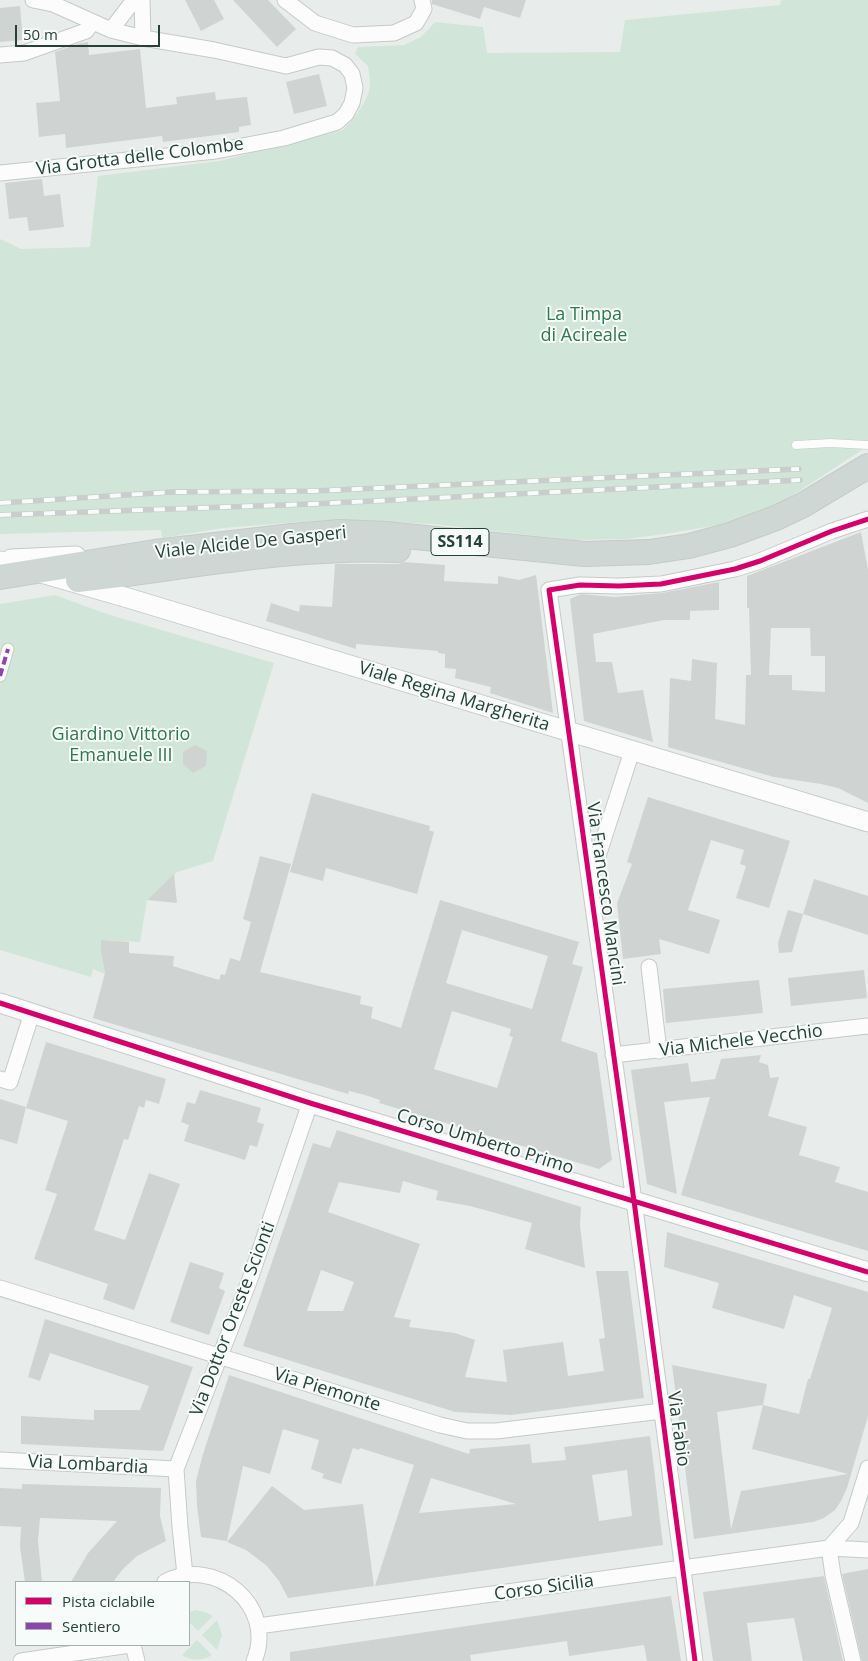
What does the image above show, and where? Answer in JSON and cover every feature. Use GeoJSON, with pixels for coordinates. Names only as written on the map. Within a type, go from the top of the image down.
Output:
{"type":"FeatureCollection","features":[{"type":"Feature","properties":{"kind":"main road","name":"Viale Alcide De Gasperi"},"geometry":{"type":"LineString","coordinates":[[36,571],[154,552],[340,532],[386,534],[584,554],[649,552],[705,542],[776,518],[803,505],[868,466]]}},
{"type":"Feature","properties":{"kind":"main road","name":"Viale Alcide De Gasperi"},"geometry":{"type":"LineString","coordinates":[[68,581],[310,552],[374,550],[441,552],[584,565],[652,564],[692,556],[734,544],[773,529],[810,513],[868,478]]}},
{"type":"Feature","properties":{"kind":"main road","name":"SS114"},"geometry":{"type":"LineString","coordinates":[[0,577],[36,571]]}},
{"type":"Feature","properties":{"kind":"main road","name":"SS114"},"geometry":{"type":"LineString","coordinates":[[0,592],[68,581]]}},
{"type":"Feature","properties":{"kind":"street","name":"Via Grotta delle Colombe"},"geometry":{"type":"LineString","coordinates":[[0,173],[216,152],[284,138],[337,122],[346,114],[352,103],[354,88],[352,74],[345,65],[332,58],[319,57],[286,66],[111,30],[52,4],[34,0]]}},
{"type":"Feature","properties":{"kind":"street"},"geometry":{"type":"LineString","coordinates":[[111,30],[134,0]]}},
{"type":"Feature","properties":{"kind":"street"},"geometry":{"type":"LineString","coordinates":[[142,0],[143,38]]}},
{"type":"Feature","properties":{"kind":"street"},"geometry":{"type":"LineString","coordinates":[[285,0],[314,22],[354,35],[394,33],[416,23],[424,9],[422,0]]}},
{"type":"Feature","properties":{"kind":"street"},"geometry":{"type":"LineString","coordinates":[[0,55],[24,53],[86,31],[93,22]]}},
{"type":"Feature","properties":{"kind":"street","name":"Via Francesco Mancini"},"geometry":{"type":"LineString","coordinates":[[634,1201],[549,590],[580,585],[662,584],[735,569],[868,519]]}},
{"type":"Feature","properties":{"kind":"street"},"geometry":{"type":"LineString","coordinates":[[128,598],[123,591],[122,583],[124,575],[132,566],[298,544],[340,532]]}},
{"type":"Feature","properties":{"kind":"street"},"geometry":{"type":"LineString","coordinates":[[0,560],[154,552]]}},
{"type":"Feature","properties":{"kind":"street","name":"Viale Regina Margherita"},"geometry":{"type":"LineString","coordinates":[[0,560],[868,822]]}},
{"type":"Feature","properties":{"kind":"street"},"geometry":{"type":"LineString","coordinates":[[0,676],[8,650]]}},
{"type":"Feature","properties":{"kind":"street"},"geometry":{"type":"LineString","coordinates":[[590,883],[632,751]]}},
{"type":"Feature","properties":{"kind":"street"},"geometry":{"type":"LineString","coordinates":[[649,967],[659,1051]]}},
{"type":"Feature","properties":{"kind":"street","name":"Corso Umberto Primo"},"geometry":{"type":"LineString","coordinates":[[1,1006],[32,1013],[310,1103],[868,1272]]}},
{"type":"Feature","properties":{"kind":"street"},"geometry":{"type":"LineString","coordinates":[[0,1079],[10,1082],[32,1013]]}},
{"type":"Feature","properties":{"kind":"street","name":"Via Michele Vecchio"},"geometry":{"type":"LineString","coordinates":[[613,1055],[868,1026]]}},
{"type":"Feature","properties":{"kind":"street","name":"Via Dottor Oreste Scionti"},"geometry":{"type":"LineString","coordinates":[[185,1575],[176,1469],[250,1278],[310,1103]]}},
{"type":"Feature","properties":{"kind":"street","name":"Via Fabio"},"geometry":{"type":"LineString","coordinates":[[634,1201],[695,1661]]}},
{"type":"Feature","properties":{"kind":"street","name":"Via Piemonte"},"geometry":{"type":"LineString","coordinates":[[0,1288],[431,1422],[467,1431],[496,1431],[662,1411]]}},
{"type":"Feature","properties":{"kind":"street","name":"Via Lombardia"},"geometry":{"type":"LineString","coordinates":[[0,1460],[176,1469]]}},
{"type":"Feature","properties":{"kind":"street"},"geometry":{"type":"LineString","coordinates":[[853,1661],[832,1574],[830,1548],[851,1523],[868,1468]]}},
{"type":"Feature","properties":{"kind":"street","name":"Corso Sicilia"},"geometry":{"type":"LineString","coordinates":[[258,1626],[830,1548],[868,1550]]}},
{"type":"Feature","properties":{"kind":"street"},"geometry":{"type":"LineString","coordinates":[[168,1581],[185,1575],[201,1574],[217,1578],[232,1586],[244,1596],[258,1626],[259,1642],[254,1661]]}},
{"type":"Feature","properties":{"kind":"street"},"geometry":{"type":"LineString","coordinates":[[21,1661],[125,1646]]}},
{"type":"Feature","properties":{"kind":"street"},"geometry":{"type":"LineString","coordinates":[[132,1646],[137,1661]]}},
{"type":"Feature","properties":{"kind":"lane"},"geometry":{"type":"LineString","coordinates":[[796,445],[830,443],[868,445]]}},
{"type":"Feature","properties":{"kind":"green space","name":"La Timpa di Acireale"},"geometry":{"type":"Polygon","coordinates":[[[781,0],[868,0],[868,446],[778,505],[724,524],[626,539],[574,540],[432,524],[350,520],[223,528],[162,538],[161,530],[0,534],[0,239],[21,249],[90,247],[98,176],[219,161],[343,130],[360,110],[369,92],[370,78],[368,66],[355,54],[358,47],[404,45],[421,37],[435,22],[483,27],[487,53],[620,52],[625,20],[780,5],[781,0]]]}},
{"type":"Feature","properties":{"kind":"green space","name":"Giardino Vittorio Emanuele III"},"geometry":{"type":"Polygon","coordinates":[[[55,595],[107,614],[274,663],[213,861],[177,872],[147,900],[140,942],[101,940],[101,953],[105,974],[93,969],[91,977],[0,950],[0,604],[55,595]]]}},
{"type":"Feature","properties":{"kind":"green space"},"geometry":{"type":"Polygon","coordinates":[[[196,1610],[213,1616],[198,1631],[190,1623],[190,1612],[196,1610]]]}},
{"type":"Feature","properties":{"kind":"green space"},"geometry":{"type":"Polygon","coordinates":[[[217,1620],[222,1635],[217,1650],[202,1635],[217,1620]]]}},
{"type":"Feature","properties":{"kind":"green space"},"geometry":{"type":"Polygon","coordinates":[[[197,1640],[212,1655],[197,1660],[182,1655],[197,1640]]]}},
{"type":"Feature","properties":{"kind":"building"},"geometry":{"type":"Polygon","coordinates":[[[185,0],[214,0],[224,19],[201,31],[185,0]]]}},
{"type":"Feature","properties":{"kind":"building"},"geometry":{"type":"Polygon","coordinates":[[[233,0],[268,0],[296,29],[277,47],[233,0]]]}},
{"type":"Feature","properties":{"kind":"building"},"geometry":{"type":"Polygon","coordinates":[[[432,0],[526,0],[520,18],[484,7],[480,19],[432,4],[432,0]]]}},
{"type":"Feature","properties":{"kind":"building"},"geometry":{"type":"Polygon","coordinates":[[[20,6],[23,40],[0,42],[0,8],[20,6]]]}},
{"type":"Feature","properties":{"kind":"building"},"geometry":{"type":"Polygon","coordinates":[[[88,42],[89,55],[140,49],[146,108],[177,104],[176,97],[215,92],[216,100],[247,97],[251,125],[239,127],[239,132],[163,142],[162,136],[66,148],[65,134],[39,137],[36,103],[60,101],[55,52],[88,42]]]}},
{"type":"Feature","properties":{"kind":"building"},"geometry":{"type":"Polygon","coordinates":[[[319,74],[327,106],[294,114],[286,82],[319,74]]]}},
{"type":"Feature","properties":{"kind":"building"},"geometry":{"type":"Polygon","coordinates":[[[42,179],[44,196],[60,194],[64,227],[29,231],[27,217],[9,219],[5,183],[42,179]]]}},
{"type":"Feature","properties":{"kind":"building"},"geometry":{"type":"Polygon","coordinates":[[[861,532],[868,570],[868,803],[838,788],[774,777],[668,747],[670,678],[691,681],[692,659],[717,663],[715,719],[745,725],[746,675],[751,675],[747,576],[861,532]],[[771,628],[769,675],[792,675],[792,690],[825,692],[825,656],[811,656],[810,628],[771,628]]]}},
{"type":"Feature","properties":{"kind":"building"},"geometry":{"type":"Polygon","coordinates":[[[404,562],[445,565],[444,581],[498,584],[498,576],[519,580],[536,575],[553,713],[490,693],[491,687],[455,678],[456,669],[445,668],[445,654],[438,653],[438,651],[356,644],[356,649],[266,621],[271,603],[299,612],[300,605],[332,607],[335,564],[398,564],[404,562]]]}},
{"type":"Feature","properties":{"kind":"building"},"geometry":{"type":"Polygon","coordinates":[[[719,582],[719,610],[690,611],[690,620],[664,620],[593,634],[596,662],[612,662],[618,693],[643,690],[653,742],[584,721],[570,599],[581,594],[614,597],[662,593],[719,582]]]}},
{"type":"Feature","properties":{"kind":"building"},"geometry":{"type":"Polygon","coordinates":[[[195,745],[207,751],[206,766],[193,773],[183,764],[183,752],[195,745]]]}},
{"type":"Feature","properties":{"kind":"building"},"geometry":{"type":"Polygon","coordinates":[[[312,793],[430,826],[429,830],[434,832],[417,894],[326,868],[323,881],[290,872],[312,793]]]}},
{"type":"Feature","properties":{"kind":"building"},"geometry":{"type":"Polygon","coordinates":[[[648,797],[790,841],[769,908],[736,898],[746,866],[740,864],[744,850],[711,840],[688,910],[720,920],[709,954],[659,939],[661,954],[623,959],[617,903],[632,864],[627,862],[648,797]]]}},
{"type":"Feature","properties":{"kind":"building"},"geometry":{"type":"Polygon","coordinates":[[[260,856],[291,864],[260,972],[361,996],[360,1004],[373,1007],[371,1018],[401,1028],[440,900],[579,942],[572,964],[583,967],[561,1041],[597,1053],[612,1160],[599,1169],[379,1103],[380,1100],[365,1095],[349,1091],[348,1094],[93,1018],[105,973],[101,953],[101,940],[129,942],[129,953],[174,956],[173,966],[219,980],[221,974],[225,975],[230,958],[240,961],[251,922],[243,919],[260,856]],[[462,930],[446,983],[532,1009],[548,956],[462,930]],[[452,1011],[434,1069],[497,1088],[513,1037],[509,1036],[511,1029],[452,1011]]]}},
{"type":"Feature","properties":{"kind":"building"},"geometry":{"type":"Polygon","coordinates":[[[174,874],[177,903],[147,900],[174,874]]]}},
{"type":"Feature","properties":{"kind":"building"},"geometry":{"type":"Polygon","coordinates":[[[814,879],[868,896],[868,935],[803,914],[814,879]]]}},
{"type":"Feature","properties":{"kind":"building"},"geometry":{"type":"Polygon","coordinates":[[[788,910],[803,914],[792,952],[779,953],[778,943],[788,910]]]}},
{"type":"Feature","properties":{"kind":"building"},"geometry":{"type":"Polygon","coordinates":[[[864,970],[867,998],[791,1006],[788,978],[864,970]]]}},
{"type":"Feature","properties":{"kind":"building"},"geometry":{"type":"Polygon","coordinates":[[[759,980],[763,1013],[666,1023],[663,989],[759,980]]]}},
{"type":"Feature","properties":{"kind":"building"},"geometry":{"type":"Polygon","coordinates":[[[46,1042],[166,1079],[159,1104],[146,1100],[144,1108],[139,1106],[128,1140],[124,1139],[94,1230],[125,1240],[149,1173],[180,1184],[134,1310],[103,1299],[108,1284],[34,1259],[57,1194],[45,1190],[68,1121],[26,1108],[46,1042]]]}},
{"type":"Feature","properties":{"kind":"building"},"geometry":{"type":"Polygon","coordinates":[[[761,1055],[759,1062],[768,1065],[770,1078],[779,1077],[768,1116],[807,1127],[799,1155],[840,1167],[835,1182],[868,1192],[868,1251],[681,1195],[710,1097],[664,1102],[677,1194],[647,1184],[631,1070],[688,1063],[691,1082],[715,1079],[721,1059],[761,1055]]]}},
{"type":"Feature","properties":{"kind":"building"},"geometry":{"type":"Polygon","coordinates":[[[200,1090],[261,1108],[257,1122],[264,1124],[257,1147],[250,1145],[245,1160],[184,1141],[189,1125],[181,1122],[187,1102],[195,1104],[200,1090]]]}},
{"type":"Feature","properties":{"kind":"building"},"geometry":{"type":"Polygon","coordinates":[[[0,1099],[26,1107],[17,1144],[0,1139],[0,1099]]]}},
{"type":"Feature","properties":{"kind":"building"},"geometry":{"type":"Polygon","coordinates":[[[337,1130],[581,1207],[580,1225],[585,1268],[525,1249],[532,1223],[470,1206],[436,1200],[438,1191],[403,1181],[400,1193],[339,1182],[328,1212],[420,1244],[394,1317],[411,1320],[409,1327],[455,1333],[475,1340],[465,1377],[507,1382],[503,1350],[563,1342],[568,1376],[604,1371],[599,1339],[605,1338],[596,1271],[628,1271],[644,1398],[511,1415],[455,1412],[243,1346],[313,1143],[330,1148],[337,1130]],[[321,1270],[307,1311],[343,1311],[354,1282],[321,1270]]]}},
{"type":"Feature","properties":{"kind":"building"},"geometry":{"type":"Polygon","coordinates":[[[667,1232],[868,1292],[868,1416],[847,1488],[835,1510],[824,1518],[813,1522],[694,1539],[672,1365],[767,1384],[763,1405],[799,1414],[808,1379],[810,1379],[832,1308],[794,1295],[784,1329],[712,1308],[719,1283],[664,1267],[667,1232]],[[763,1405],[717,1412],[731,1529],[741,1491],[848,1474],[752,1449],[763,1405]]]}},
{"type":"Feature","properties":{"kind":"building"},"geometry":{"type":"Polygon","coordinates":[[[190,1262],[224,1273],[219,1288],[225,1291],[209,1335],[170,1322],[190,1262]]]}},
{"type":"Feature","properties":{"kind":"building"},"geometry":{"type":"Polygon","coordinates":[[[45,1319],[193,1367],[163,1451],[21,1444],[21,1416],[94,1420],[94,1410],[140,1410],[149,1386],[50,1353],[40,1381],[28,1377],[45,1319]]]}},
{"type":"Feature","properties":{"kind":"building"},"geometry":{"type":"Polygon","coordinates":[[[229,1375],[469,1454],[470,1449],[530,1444],[532,1463],[566,1460],[564,1447],[650,1436],[663,1545],[375,1586],[414,1465],[360,1448],[359,1450],[353,1448],[341,1484],[322,1478],[324,1474],[311,1469],[319,1440],[283,1429],[270,1474],[243,1466],[227,1541],[201,1537],[196,1481],[229,1375]],[[627,1470],[592,1475],[599,1521],[632,1516],[627,1470]],[[431,1478],[419,1513],[516,1504],[431,1478]]]}},
{"type":"Feature","properties":{"kind":"building"},"geometry":{"type":"Polygon","coordinates":[[[22,1484],[161,1488],[160,1516],[166,1541],[137,1556],[114,1581],[72,1581],[88,1553],[117,1521],[40,1518],[38,1541],[42,1581],[25,1581],[20,1547],[21,1527],[0,1526],[0,1488],[22,1489],[22,1484]]]}},
{"type":"Feature","properties":{"kind":"building"},"geometry":{"type":"Polygon","coordinates":[[[272,1486],[304,1510],[363,1504],[374,1586],[288,1598],[279,1581],[267,1566],[246,1550],[227,1542],[272,1486]]]}},
{"type":"Feature","properties":{"kind":"building"},"geometry":{"type":"Polygon","coordinates":[[[868,1569],[868,1661],[862,1661],[842,1574],[868,1569]]]}},
{"type":"Feature","properties":{"kind":"building"},"geometry":{"type":"Polygon","coordinates":[[[824,1576],[843,1661],[803,1661],[794,1618],[747,1623],[752,1661],[713,1661],[703,1592],[824,1576]]]}},
{"type":"Feature","properties":{"kind":"building"},"geometry":{"type":"Polygon","coordinates":[[[671,1596],[681,1661],[647,1661],[644,1645],[569,1656],[567,1641],[470,1655],[471,1661],[290,1661],[290,1652],[671,1596]]]}},
{"type":"Feature","properties":{"kind":"railway"},"geometry":{"type":"LineString","coordinates":[[0,503],[172,492],[314,491],[799,469]]}},
{"type":"Feature","properties":{"kind":"railway"},"geometry":{"type":"LineString","coordinates":[[0,515],[312,504],[800,480]]}},
{"type":"Feature","properties":{"kind":"marked path"},"geometry":{"type":"LineString","coordinates":[[0,676],[8,649]]}},
{"type":"Feature","properties":{"kind":"cycle path"},"geometry":{"type":"LineString","coordinates":[[695,1661],[634,1201],[549,590],[580,585],[661,584],[735,569],[868,519]]}},
{"type":"Feature","properties":{"kind":"cycle path"},"geometry":{"type":"LineString","coordinates":[[0,1003],[310,1103],[868,1272]]}}]}
